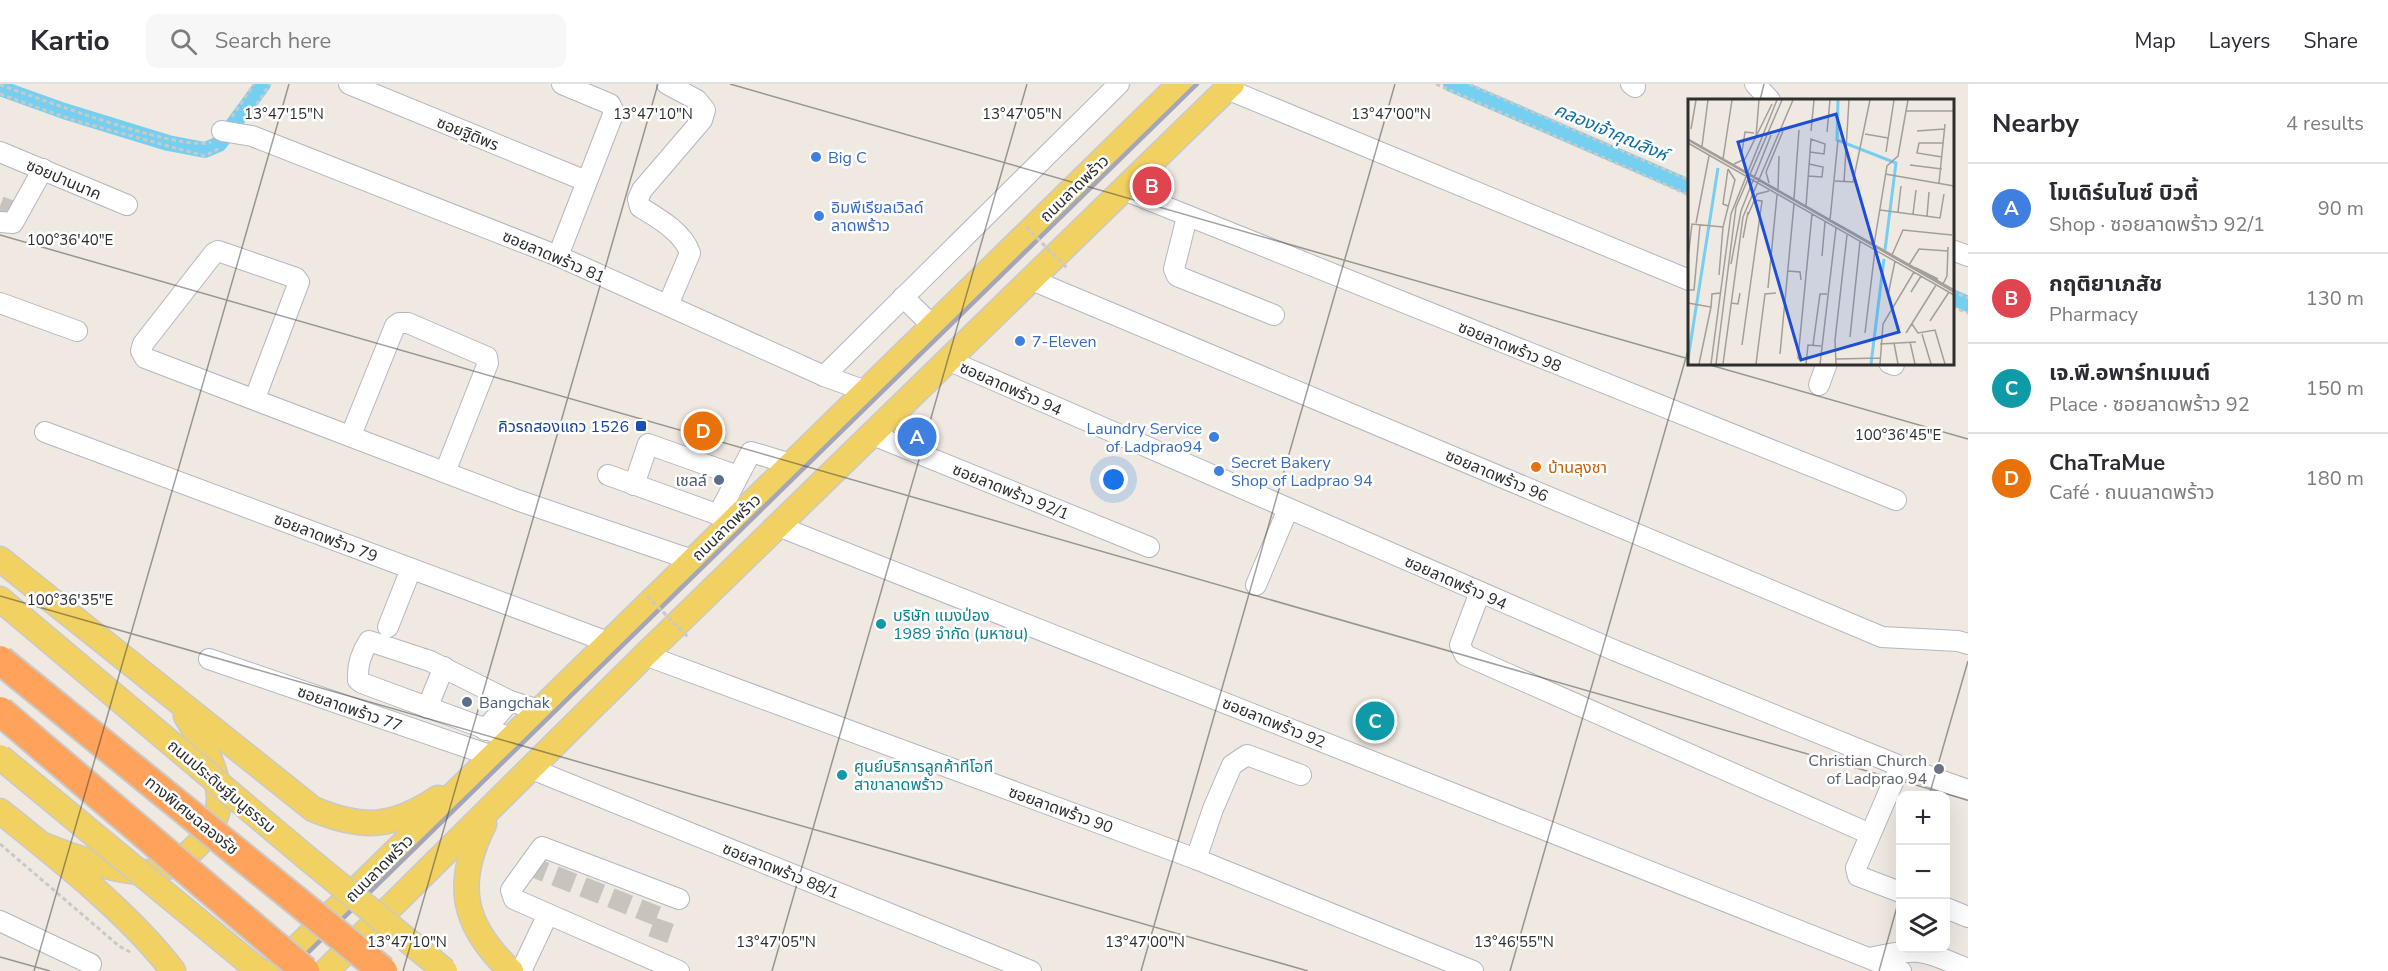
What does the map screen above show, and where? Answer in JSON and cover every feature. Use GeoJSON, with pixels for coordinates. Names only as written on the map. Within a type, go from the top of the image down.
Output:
{"type":"FeatureCollection","features":[{"type":"Feature","properties":{"kind":"highway","name":"ทางพิเศษฉลองรัช"},"geometry":{"type":"LineString","coordinates":[[0,660],[383,971]]}},
{"type":"Feature","properties":{"kind":"highway"},"geometry":{"type":"LineString","coordinates":[[0,711],[316,963]]}},
{"type":"Feature","properties":{"kind":"main road","name":"ถนนลาดพร้าว"},"geometry":{"type":"LineString","coordinates":[[316,963],[341,906],[692,560],[725,518],[791,464],[1180,84]]}},
{"type":"Feature","properties":{"kind":"main road","name":"ถนนลาดพร้าว"},"geometry":{"type":"LineString","coordinates":[[273,971],[316,963],[366,932],[645,656],[1230,87]]}},
{"type":"Feature","properties":{"kind":"main road"},"geometry":{"type":"LineString","coordinates":[[0,560],[313,809],[340,820],[369,824],[390,822],[423,808],[473,775]]}},
{"type":"Feature","properties":{"kind":"main road","name":"ถนนประดิษฐ์มนูธรรม"},"geometry":{"type":"LineString","coordinates":[[0,599],[307,858],[446,971]]}},
{"type":"Feature","properties":{"kind":"main road"},"geometry":{"type":"LineString","coordinates":[[43,845],[90,862],[148,872],[169,867],[194,851],[211,826],[219,797],[206,749],[177,701]]}},
{"type":"Feature","properties":{"kind":"main road"},"geometry":{"type":"LineString","coordinates":[[0,757],[259,971]]}},
{"type":"Feature","properties":{"kind":"main road"},"geometry":{"type":"LineString","coordinates":[[492,808],[471,853],[465,891],[469,913],[481,939],[510,971]]}},
{"type":"Feature","properties":{"kind":"main road"},"geometry":{"type":"LineString","coordinates":[[0,811],[43,845],[150,943],[173,971]]}},
{"type":"Feature","properties":{"kind":"main road"},"geometry":{"type":"LineString","coordinates":[[341,906],[366,932]]}},
{"type":"Feature","properties":{"kind":"street","name":"ซอยฐิติพร"},"geometry":{"type":"LineString","coordinates":[[349,84],[586,181]]}},
{"type":"Feature","properties":{"kind":"street"},"geometry":{"type":"LineString","coordinates":[[558,256],[614,112],[610,104],[562,84]]}},
{"type":"Feature","properties":{"kind":"street"},"geometry":{"type":"LineString","coordinates":[[667,84],[698,100],[705,110],[702,120],[642,190],[638,199],[640,207],[666,224],[684,242],[690,253],[668,305]]}},
{"type":"Feature","properties":{"kind":"street"},"geometry":{"type":"LineString","coordinates":[[824,376],[1119,84]]}},
{"type":"Feature","properties":{"kind":"street"},"geometry":{"type":"LineString","coordinates":[[1755,84],[1769,99]]}},
{"type":"Feature","properties":{"kind":"street"},"geometry":{"type":"LineString","coordinates":[[1230,87],[1688,280]]}},
{"type":"Feature","properties":{"kind":"street","name":"ซอยลาดพร้าว 81"},"geometry":{"type":"LineString","coordinates":[[230,132],[252,136],[330,165],[558,256],[824,376],[866,391]]}},
{"type":"Feature","properties":{"kind":"street","name":"ซอยปานนาค"},"geometry":{"type":"LineString","coordinates":[[0,152],[127,205]]}},
{"type":"Feature","properties":{"kind":"street"},"geometry":{"type":"LineString","coordinates":[[0,222],[13,223],[43,169]]}},
{"type":"Feature","properties":{"kind":"street","name":"ซอยลาดพร้าว 98"},"geometry":{"type":"LineString","coordinates":[[1124,190],[1896,501]]}},
{"type":"Feature","properties":{"kind":"street"},"geometry":{"type":"LineString","coordinates":[[1187,217],[1174,269],[1178,276],[1274,315]]}},
{"type":"Feature","properties":{"kind":"street"},"geometry":{"type":"LineString","coordinates":[[1953,250],[1968,256]]}},
{"type":"Feature","properties":{"kind":"street"},"geometry":{"type":"LineString","coordinates":[[255,398],[299,282],[296,278],[226,253],[214,253],[143,344],[141,351],[145,358],[445,472],[692,560]]}},
{"type":"Feature","properties":{"kind":"street","name":"ซอยลาดพร้าว 96"},"geometry":{"type":"LineString","coordinates":[[1032,280],[1882,637],[1958,641],[1968,644]]}},
{"type":"Feature","properties":{"kind":"street"},"geometry":{"type":"LineString","coordinates":[[903,297],[933,326]]}},
{"type":"Feature","properties":{"kind":"street"},"geometry":{"type":"LineString","coordinates":[[0,303],[77,331]]}},
{"type":"Feature","properties":{"kind":"street"},"geometry":{"type":"LineString","coordinates":[[351,435],[395,326],[399,323],[408,323],[487,357],[488,363],[445,472]]}},
{"type":"Feature","properties":{"kind":"street","name":"ซอยลาดพร้าว 94"},"geometry":{"type":"LineString","coordinates":[[950,361],[1616,651],[1900,766],[1968,790]]}},
{"type":"Feature","properties":{"kind":"street"},"geometry":{"type":"LineString","coordinates":[[1819,385],[1827,364]]}},
{"type":"Feature","properties":{"kind":"street","name":"ซอยลาดพร้าว 79"},"geometry":{"type":"LineString","coordinates":[[45,432],[608,642]]}},
{"type":"Feature","properties":{"kind":"street","name":"ซอยลาดพร้าว 92/1"},"geometry":{"type":"LineString","coordinates":[[873,435],[1149,547]]}},
{"type":"Feature","properties":{"kind":"street"},"geometry":{"type":"LineString","coordinates":[[634,485],[648,444],[738,476]]}},
{"type":"Feature","properties":{"kind":"street"},"geometry":{"type":"LineString","coordinates":[[608,475],[725,518],[738,476],[751,452],[791,464]]}},
{"type":"Feature","properties":{"kind":"street"},"geometry":{"type":"LineString","coordinates":[[1256,585],[1288,508]]}},
{"type":"Feature","properties":{"kind":"street","name":"ซอยลาดพร้าว 92"},"geometry":{"type":"LineString","coordinates":[[778,526],[1901,971]]}},
{"type":"Feature","properties":{"kind":"street"},"geometry":{"type":"LineString","coordinates":[[388,627],[411,569]]}},
{"type":"Feature","properties":{"kind":"street"},"geometry":{"type":"LineString","coordinates":[[1480,592],[1460,645],[1465,655],[1870,834]]}},
{"type":"Feature","properties":{"kind":"street"},"geometry":{"type":"LineString","coordinates":[[510,738],[358,680],[357,670],[369,641],[444,667],[510,701],[539,710]]}},
{"type":"Feature","properties":{"kind":"street","name":"ซอยลาดพร้าว 90"},"geometry":{"type":"LineString","coordinates":[[645,656],[1196,860],[1473,971]]}},
{"type":"Feature","properties":{"kind":"street","name":"ซอยลาดพร้าว 77"},"geometry":{"type":"LineString","coordinates":[[209,659],[492,756]]}},
{"type":"Feature","properties":{"kind":"street"},"geometry":{"type":"LineString","coordinates":[[427,708],[444,667]]}},
{"type":"Feature","properties":{"kind":"street"},"geometry":{"type":"LineString","coordinates":[[485,730],[510,701]]}},
{"type":"Feature","properties":{"kind":"street"},"geometry":{"type":"LineString","coordinates":[[1196,860],[1213,809],[1232,765],[1247,755],[1301,775]]}},
{"type":"Feature","properties":{"kind":"street"},"geometry":{"type":"LineString","coordinates":[[1896,890],[1858,876],[1856,867],[1900,766]]}},
{"type":"Feature","properties":{"kind":"street","name":"ซอยลาดพร้าว 88/1"},"geometry":{"type":"LineString","coordinates":[[532,768],[1031,971]]}},
{"type":"Feature","properties":{"kind":"street"},"geometry":{"type":"LineString","coordinates":[[679,899],[546,846],[537,850],[511,890],[514,899],[679,971]]}},
{"type":"Feature","properties":{"kind":"street"},"geometry":{"type":"LineString","coordinates":[[1950,909],[1968,916]]}},
{"type":"Feature","properties":{"kind":"street"},"geometry":{"type":"LineString","coordinates":[[521,971],[548,914]]}},
{"type":"Feature","properties":{"kind":"street"},"geometry":{"type":"LineString","coordinates":[[0,921],[91,964]]}},
{"type":"Feature","properties":{"kind":"street"},"geometry":{"type":"LineString","coordinates":[[1870,958],[1907,950],[1921,950],[1968,969]]}},
{"type":"Feature","properties":{"kind":"path"},"geometry":{"type":"LineString","coordinates":[[0,94],[73,120],[206,156],[221,148],[254,84]]}},
{"type":"Feature","properties":{"kind":"path"},"geometry":{"type":"LineString","coordinates":[[0,85],[153,135],[194,145],[204,144],[230,132],[270,84]]}},
{"type":"Feature","properties":{"kind":"path"},"geometry":{"type":"LineString","coordinates":[[1436,84],[1688,195]]}},
{"type":"Feature","properties":{"kind":"path"},"geometry":{"type":"LineString","coordinates":[[1469,84],[1688,180]]}},
{"type":"Feature","properties":{"kind":"path"},"geometry":{"type":"LineString","coordinates":[[1026,227],[1067,268]]}},
{"type":"Feature","properties":{"kind":"path"},"geometry":{"type":"LineString","coordinates":[[1953,291],[1968,298]]}},
{"type":"Feature","properties":{"kind":"path"},"geometry":{"type":"LineString","coordinates":[[1953,307],[1968,313]]}},
{"type":"Feature","properties":{"kind":"path"},"geometry":{"type":"LineString","coordinates":[[647,596],[688,638]]}},
{"type":"Feature","properties":{"kind":"path"},"geometry":{"type":"LineString","coordinates":[[0,844],[119,946],[138,956]]}},
{"type":"Feature","properties":{"kind":"waterway","name":"คลองเจ้าคุณสิงห์"},"geometry":{"type":"LineString","coordinates":[[0,88],[64,111],[168,143],[205,150],[219,144],[263,84]]}},
{"type":"Feature","properties":{"kind":"waterway","name":"คลองเจ้าคุณสิงห์"},"geometry":{"type":"LineString","coordinates":[[1451,84],[1688,187]]}},
{"type":"Feature","properties":{"kind":"waterway","name":"คลองเจ้าคุณสิงห์"},"geometry":{"type":"LineString","coordinates":[[1953,297],[1968,304]]}},
{"type":"Feature","properties":{"kind":"tunnel"},"geometry":{"type":"LineString","coordinates":[[0,206],[16,212]]}},
{"type":"Feature","properties":{"kind":"tunnel"},"geometry":{"type":"LineString","coordinates":[[527,865],[665,919],[651,959]]}},
{"type":"Feature","properties":{"kind":"railway"},"geometry":{"type":"LineString","coordinates":[[289,971],[1197,84]]}},
{"type":"Feature","properties":{"kind":"place","name":"Big C"},"geometry":{"type":"Point","coordinates":[816,157]}},
{"type":"Feature","properties":{"kind":"place","name":"กฤติยาเภสัช"},"geometry":{"type":"Point","coordinates":[1152,186]}},
{"type":"Feature","properties":{"kind":"place","name":"อิมพีเรียลเวิลด์ ลาดพร้าว"},"geometry":{"type":"Point","coordinates":[819,216]}},
{"type":"Feature","properties":{"kind":"place","name":"7-Eleven"},"geometry":{"type":"Point","coordinates":[1020,341]}},
{"type":"Feature","properties":{"kind":"place","name":"คิวรถสองแถว 1526"},"geometry":{"type":"Point","coordinates":[641,426]}},
{"type":"Feature","properties":{"kind":"place","name":"ChaTraMue"},"geometry":{"type":"Point","coordinates":[703,431]}},
{"type":"Feature","properties":{"kind":"place","name":"โมเดิร์นไนซ์ บิวตี้"},"geometry":{"type":"Point","coordinates":[917,437]}},
{"type":"Feature","properties":{"kind":"place","name":"Laundry Service of Ladprao94"},"geometry":{"type":"Point","coordinates":[1214,437]}},
{"type":"Feature","properties":{"kind":"place","name":"บ้านลุงชา"},"geometry":{"type":"Point","coordinates":[1536,467]}},
{"type":"Feature","properties":{"kind":"place","name":"Secret Bakery Shop of Ladprao 94"},"geometry":{"type":"Point","coordinates":[1219,471]}},
{"type":"Feature","properties":{"kind":"place","name":"เชลล์"},"geometry":{"type":"Point","coordinates":[719,480]}},
{"type":"Feature","properties":{"kind":"place","name":"บริษัท แมงป่อง 1989 จำกัด (มหาชน)"},"geometry":{"type":"Point","coordinates":[881,624]}},
{"type":"Feature","properties":{"kind":"place","name":"Bangchak"},"geometry":{"type":"Point","coordinates":[467,702]}},
{"type":"Feature","properties":{"kind":"place","name":"เจ.พี.อพาร์ทเมนต์"},"geometry":{"type":"Point","coordinates":[1375,721]}},
{"type":"Feature","properties":{"kind":"place","name":"Christian Church of Ladprao 94"},"geometry":{"type":"Point","coordinates":[1939,769]}},
{"type":"Feature","properties":{"kind":"place","name":"ศูนย์บริการลูกค้าทีโอที สาขาลาดพร้าว"},"geometry":{"type":"Point","coordinates":[842,775]}}]}
